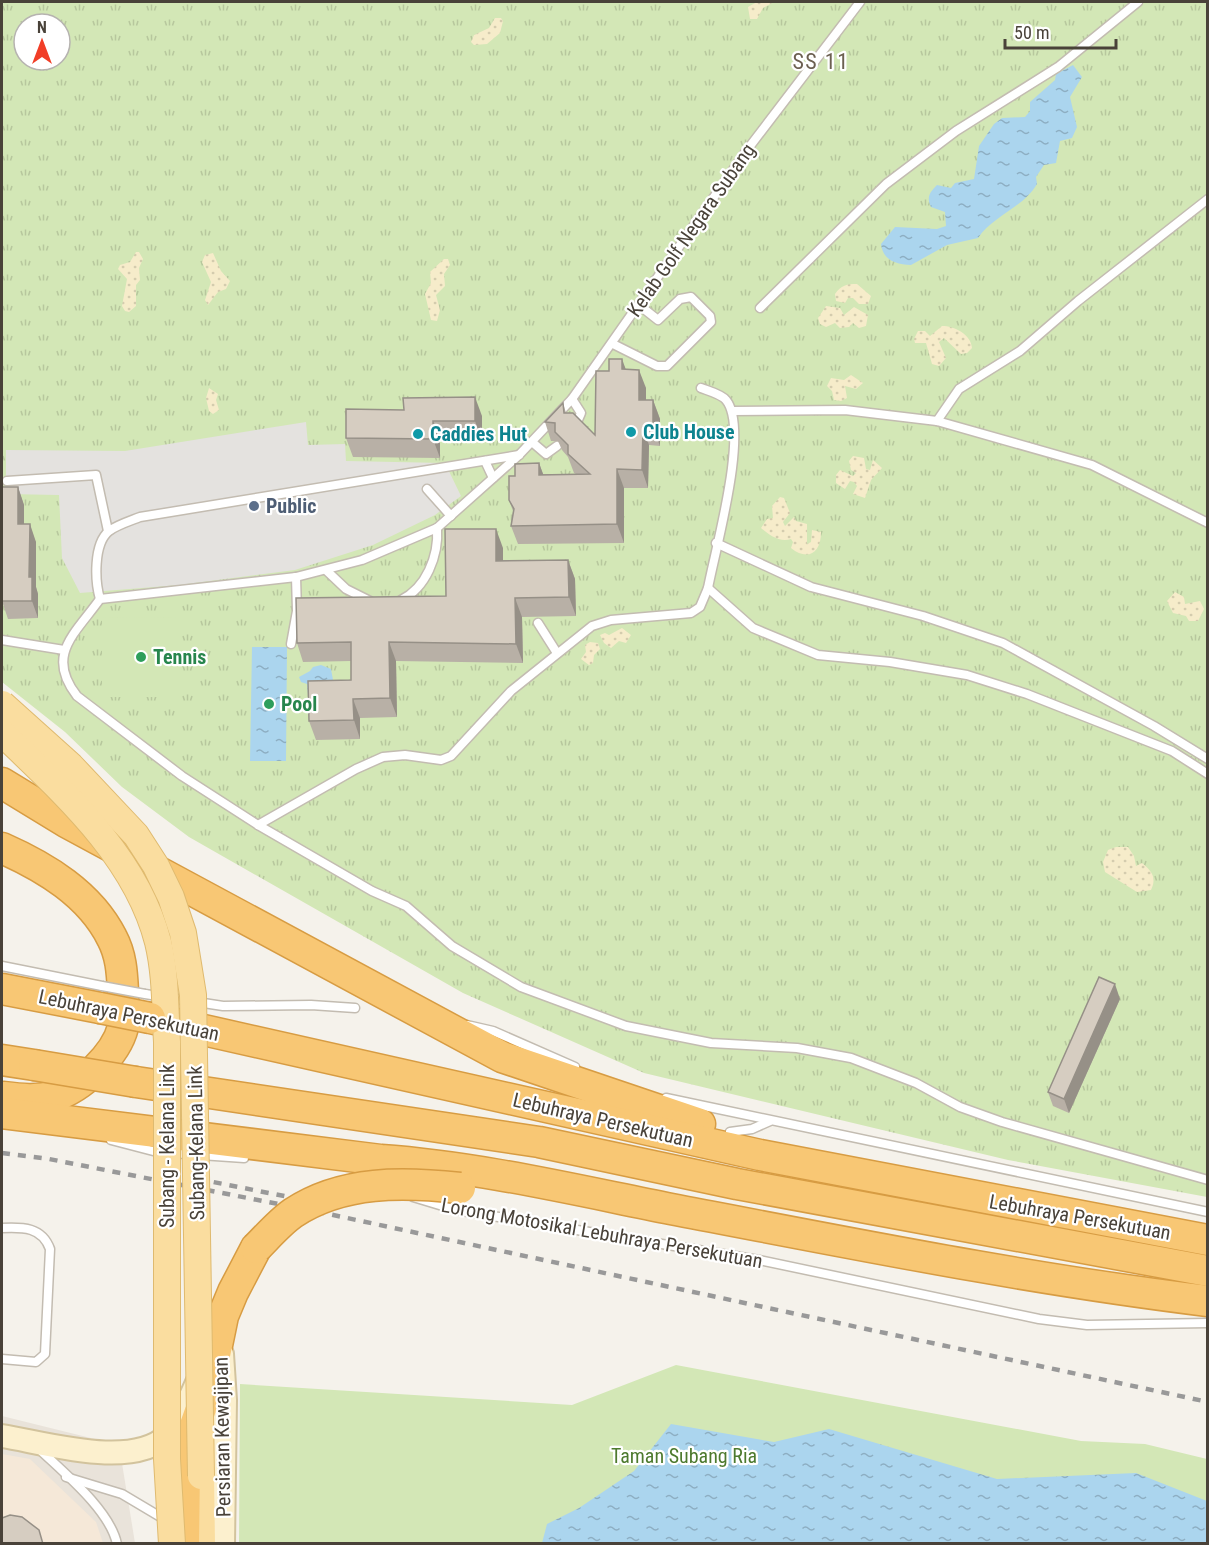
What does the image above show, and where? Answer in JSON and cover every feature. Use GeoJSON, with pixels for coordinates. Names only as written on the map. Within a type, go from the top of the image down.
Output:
{"type":"FeatureCollection","features":[{"type":"Feature","properties":{"kind":"highway"},"geometry":{"type":"LineString","coordinates":[[2,747],[39,768]]}},
{"type":"Feature","properties":{"kind":"highway"},"geometry":{"type":"LineString","coordinates":[[2,762],[23,776],[66,822]]}},
{"type":"Feature","properties":{"kind":"highway"},"geometry":{"type":"LineString","coordinates":[[2,783],[66,822],[502,1057],[678,1118],[730,1132],[760,1155]]}},
{"type":"Feature","properties":{"kind":"highway"},"geometry":{"type":"LineString","coordinates":[[2,848],[39,865],[70,888],[95,912],[112,936],[123,972],[123,1027],[113,1048],[79,1083],[54,1096],[24,1100],[2,1097]]}},
{"type":"Feature","properties":{"kind":"highway","name":"Lebuhraya Persekutuan"},"geometry":{"type":"LineString","coordinates":[[2,989],[101,997],[147,1006],[760,1155],[1208,1240]]}},
{"type":"Feature","properties":{"kind":"highway","name":"Lebuhraya Persekutuan"},"geometry":{"type":"LineString","coordinates":[[2,1060],[539,1142],[737,1184],[1208,1271]]}},
{"type":"Feature","properties":{"kind":"highway"},"geometry":{"type":"LineString","coordinates":[[2,1113],[429,1164],[518,1177],[976,1267],[1127,1291],[1196,1305]]}},
{"type":"Feature","properties":{"kind":"highway"},"geometry":{"type":"LineString","coordinates":[[183,1544],[185,1467],[193,1431],[208,1389],[220,1332],[232,1292],[256,1248],[291,1214],[312,1201],[336,1193],[394,1183],[460,1188],[596,1209],[638,1202]]}},
{"type":"Feature","properties":{"kind":"main road","name":"Subang-Kelana Link"},"geometry":{"type":"LineString","coordinates":[[2,704],[71,766],[136,835],[161,876],[183,933],[193,995],[202,1544]]}},
{"type":"Feature","properties":{"kind":"main road","name":"Subang - Kelana Link"},"geometry":{"type":"LineString","coordinates":[[2,733],[39,768],[100,834],[127,871],[157,941],[163,974],[167,1042],[167,1459],[172,1544]]}},
{"type":"Feature","properties":{"kind":"main road"},"geometry":{"type":"LineString","coordinates":[[163,1544],[167,1459]]}},
{"type":"Feature","properties":{"kind":"street"},"geometry":{"type":"LineString","coordinates":[[2,1436],[115,1454],[146,1449],[168,1435],[190,1396],[220,1332]]}},
{"type":"Feature","properties":{"kind":"street","name":"Persiaran Kewajipan"},"geometry":{"type":"LineString","coordinates":[[220,1332],[225,1400],[223,1544]]}},
{"type":"Feature","properties":{"kind":"lane","name":"Kelab Golf Negara Subang"},"geometry":{"type":"LineString","coordinates":[[100,599],[296,577],[327,571],[393,549],[437,528],[519,455],[572,399],[613,344],[747,150],[860,2]]}},
{"type":"Feature","properties":{"kind":"lane"},"geometry":{"type":"LineString","coordinates":[[760,308],[886,184],[956,130],[1058,68],[1138,2]]}},
{"type":"Feature","properties":{"kind":"lane"},"geometry":{"type":"LineString","coordinates":[[937,422],[959,389],[1020,351],[1078,301],[1208,199]]}},
{"type":"Feature","properties":{"kind":"lane"},"geometry":{"type":"LineString","coordinates":[[613,344],[657,366],[667,366],[711,322],[710,316],[691,297],[680,299],[658,320],[639,305]]}},
{"type":"Feature","properties":{"kind":"lane"},"geometry":{"type":"LineString","coordinates":[[258,825],[356,769],[383,757],[405,755],[441,760],[451,756],[511,691],[592,626],[611,620],[691,613],[700,607],[708,588],[727,500],[735,447],[733,411],[725,399],[701,388]]}},
{"type":"Feature","properties":{"kind":"lane"},"geometry":{"type":"LineString","coordinates":[[572,399],[581,413],[575,427]]}},
{"type":"Feature","properties":{"kind":"lane"},"geometry":{"type":"LineString","coordinates":[[733,411],[844,410],[937,422],[1092,465],[1208,523]]}},
{"type":"Feature","properties":{"kind":"lane"},"geometry":{"type":"LineString","coordinates":[[532,442],[546,454],[557,446]]}},
{"type":"Feature","properties":{"kind":"lane"},"geometry":{"type":"LineString","coordinates":[[108,531],[140,517],[192,507],[519,455]]}},
{"type":"Feature","properties":{"kind":"lane"},"geometry":{"type":"LineString","coordinates":[[485,461],[493,478]]}},
{"type":"Feature","properties":{"kind":"lane"},"geometry":{"type":"LineString","coordinates":[[7,481],[96,475],[108,531],[95,564],[95,583],[100,599],[64,650],[61,667],[66,682],[77,696],[182,776],[258,825],[372,891],[406,906],[452,946],[482,965],[521,987],[626,1026],[711,1043],[797,1048],[851,1058],[916,1083],[960,1107],[1002,1122],[1208,1180]]}},
{"type":"Feature","properties":{"kind":"lane"},"geometry":{"type":"LineString","coordinates":[[427,489],[451,516]]}},
{"type":"Feature","properties":{"kind":"lane"},"geometry":{"type":"LineString","coordinates":[[387,601],[398,602],[415,593],[430,569],[438,541],[437,528]]}},
{"type":"Feature","properties":{"kind":"lane"},"geometry":{"type":"LineString","coordinates":[[716,543],[811,587],[923,616],[1003,643],[1154,726],[1208,759]]}},
{"type":"Feature","properties":{"kind":"lane"},"geometry":{"type":"LineString","coordinates":[[327,571],[346,589],[366,601],[377,601]]}},
{"type":"Feature","properties":{"kind":"lane"},"geometry":{"type":"LineString","coordinates":[[291,644],[297,610],[296,577]]}},
{"type":"Feature","properties":{"kind":"lane"},"geometry":{"type":"LineString","coordinates":[[708,588],[753,628],[818,655],[890,662],[967,675],[1027,694],[1172,751],[1208,774]]}},
{"type":"Feature","properties":{"kind":"lane"},"geometry":{"type":"LineString","coordinates":[[538,622],[557,653]]}},
{"type":"Feature","properties":{"kind":"lane"},"geometry":{"type":"LineString","coordinates":[[2,640],[64,650]]}},
{"type":"Feature","properties":{"kind":"lane"},"geometry":{"type":"LineString","coordinates":[[2,966],[101,997]]}},
{"type":"Feature","properties":{"kind":"lane"},"geometry":{"type":"LineString","coordinates":[[147,1006],[311,1005],[355,1008]]}},
{"type":"Feature","properties":{"kind":"lane"},"geometry":{"type":"LineString","coordinates":[[443,1021],[493,1031],[580,1069]]}},
{"type":"Feature","properties":{"kind":"lane"},"geometry":{"type":"LineString","coordinates":[[656,1095],[1208,1212]]}},
{"type":"Feature","properties":{"kind":"lane"},"geometry":{"type":"LineString","coordinates":[[730,1132],[752,1129],[770,1121]]}},
{"type":"Feature","properties":{"kind":"lane"},"geometry":{"type":"LineString","coordinates":[[99,1138],[157,1152],[251,1158]]}},
{"type":"Feature","properties":{"kind":"lane","name":"Lorong Motosikal Lebuhraya Persekutuan"},"geometry":{"type":"LineString","coordinates":[[371,1174],[409,1196],[456,1210],[759,1260],[1039,1318],[1087,1325],[1208,1323]]}},
{"type":"Feature","properties":{"kind":"lane"},"geometry":{"type":"LineString","coordinates":[[2,1227],[22,1227],[37,1231],[46,1238],[50,1249],[45,1354],[36,1362],[2,1359]]}},
{"type":"Feature","properties":{"kind":"lane"},"geometry":{"type":"LineString","coordinates":[[29,1440],[104,1514],[115,1534],[117,1544]]}},
{"type":"Feature","properties":{"kind":"lane"},"geometry":{"type":"LineString","coordinates":[[66,1477],[123,1494],[143,1504],[168,1522],[183,1544]]}},
{"type":"Feature","properties":{"kind":"shaded area","name":"Public"},"geometry":{"type":"Polygon","coordinates":[[[306,422],[308,445],[345,444],[346,461],[445,463],[461,496],[435,515],[373,545],[295,570],[179,585],[80,593],[62,558],[59,495],[6,494],[6,450],[125,451],[306,422]]]}},
{"type":"Feature","properties":{"kind":"shaded area"},"geometry":{"type":"Polygon","coordinates":[[[2,1416],[119,1445],[135,1543],[2,1544],[2,1416]]]}},
{"type":"Feature","properties":{"kind":"shaded area"},"geometry":{"type":"Polygon","coordinates":[[[2,1454],[30,1459],[96,1522],[103,1543],[2,1543],[2,1454]]]}},
{"type":"Feature","properties":{"kind":"green space"},"geometry":{"type":"Polygon","coordinates":[[[2,2],[1207,2],[1207,1197],[1008,1160],[644,1073],[463,993],[189,837],[122,787],[65,732],[2,682],[2,2]]]}},
{"type":"Feature","properties":{"kind":"green space","name":"Tennis"},"geometry":{"type":"Polygon","coordinates":[[[179,617],[179,697],[102,697],[102,618],[179,617]]]}},
{"type":"Feature","properties":{"kind":"green space","name":"Taman Subang Ria"},"geometry":{"type":"Polygon","coordinates":[[[676,1365],[1081,1441],[1145,1444],[1207,1459],[1207,1543],[239,1544],[240,1384],[572,1405],[676,1365]]]}},
{"type":"Feature","properties":{"kind":"sand"},"geometry":{"type":"Polygon","coordinates":[[[757,2],[774,2],[763,8],[757,19],[750,19],[748,7],[757,2]]]}},
{"type":"Feature","properties":{"kind":"sand"},"geometry":{"type":"Polygon","coordinates":[[[495,18],[501,18],[503,21],[500,33],[487,44],[474,45],[471,42],[474,35],[489,28],[495,18]]]}},
{"type":"Feature","properties":{"kind":"sand"},"geometry":{"type":"Polygon","coordinates":[[[136,252],[139,252],[143,259],[139,268],[140,280],[136,285],[136,306],[129,312],[125,311],[122,306],[127,279],[118,269],[120,265],[130,262],[136,252]]]}},
{"type":"Feature","properties":{"kind":"sand"},"geometry":{"type":"Polygon","coordinates":[[[213,253],[221,271],[230,281],[226,289],[218,292],[208,305],[205,300],[211,282],[202,262],[205,255],[213,253]]]}},
{"type":"Feature","properties":{"kind":"sand"},"geometry":{"type":"Polygon","coordinates":[[[444,259],[448,259],[450,265],[444,274],[445,286],[436,295],[440,310],[437,321],[431,320],[425,294],[431,283],[430,272],[444,259]]]}},
{"type":"Feature","properties":{"kind":"sand"},"geometry":{"type":"Polygon","coordinates":[[[857,284],[871,296],[868,304],[859,304],[853,298],[848,298],[845,303],[836,301],[835,294],[842,287],[857,284]]]}},
{"type":"Feature","properties":{"kind":"sand"},"geometry":{"type":"Polygon","coordinates":[[[826,306],[840,308],[844,315],[854,307],[868,315],[866,326],[859,328],[853,323],[849,327],[840,328],[835,323],[826,327],[820,324],[818,318],[826,306]]]}},
{"type":"Feature","properties":{"kind":"sand"},"geometry":{"type":"Polygon","coordinates":[[[942,326],[952,327],[961,332],[969,339],[972,348],[967,353],[961,354],[944,338],[939,342],[946,358],[939,366],[932,364],[926,343],[915,343],[914,339],[918,331],[925,331],[930,336],[942,326]]]}},
{"type":"Feature","properties":{"kind":"sand"},"geometry":{"type":"Polygon","coordinates":[[[851,375],[863,383],[856,389],[845,386],[847,398],[841,401],[834,400],[832,391],[827,386],[831,378],[844,380],[851,375]]]}},
{"type":"Feature","properties":{"kind":"sand"},"geometry":{"type":"Polygon","coordinates":[[[209,388],[218,394],[216,400],[219,410],[213,414],[209,411],[206,398],[209,388]]]}},
{"type":"Feature","properties":{"kind":"sand"},"geometry":{"type":"Polygon","coordinates":[[[853,456],[864,458],[866,469],[870,470],[873,460],[882,468],[871,480],[865,498],[853,494],[857,486],[854,482],[850,481],[845,489],[836,483],[836,475],[840,470],[853,476],[856,473],[851,470],[849,461],[853,456]]]}},
{"type":"Feature","properties":{"kind":"sand"},"geometry":{"type":"Polygon","coordinates":[[[780,497],[784,498],[790,513],[783,522],[785,526],[794,517],[796,521],[807,524],[807,544],[811,542],[812,530],[821,532],[819,546],[812,553],[797,552],[791,548],[793,542],[791,539],[779,539],[761,528],[767,519],[773,518],[772,506],[780,497]]]}},
{"type":"Feature","properties":{"kind":"sand"},"geometry":{"type":"Polygon","coordinates":[[[1175,592],[1184,597],[1185,604],[1200,601],[1204,609],[1198,621],[1189,621],[1186,616],[1173,613],[1167,601],[1175,592]]]}},
{"type":"Feature","properties":{"kind":"sand"},"geometry":{"type":"Polygon","coordinates":[[[622,628],[631,635],[626,643],[619,641],[611,648],[604,643],[600,635],[605,633],[609,635],[622,628]]]}},
{"type":"Feature","properties":{"kind":"sand"},"geometry":{"type":"Polygon","coordinates":[[[590,642],[598,643],[600,649],[594,655],[593,663],[589,665],[581,659],[586,652],[585,645],[590,642]]]}},
{"type":"Feature","properties":{"kind":"sand"},"geometry":{"type":"Polygon","coordinates":[[[1128,847],[1134,856],[1136,866],[1142,863],[1148,869],[1153,878],[1151,890],[1137,892],[1105,872],[1103,862],[1108,850],[1128,847]]]}},
{"type":"Feature","properties":{"kind":"water"},"geometry":{"type":"Polygon","coordinates":[[[1073,65],[1082,77],[1070,97],[1077,127],[1072,138],[1060,141],[1056,163],[1044,165],[1036,177],[1037,184],[1031,192],[992,223],[978,238],[947,245],[911,265],[900,264],[887,258],[881,244],[895,227],[937,229],[946,226],[945,212],[931,207],[929,197],[932,190],[937,185],[951,188],[955,183],[974,179],[979,146],[994,124],[1002,118],[1025,117],[1030,111],[1030,102],[1055,80],[1056,74],[1073,65]]]}},
{"type":"Feature","properties":{"kind":"water","name":"Pool"},"geometry":{"type":"Polygon","coordinates":[[[252,647],[287,647],[286,761],[250,761],[252,647]]]}},
{"type":"Feature","properties":{"kind":"water"},"geometry":{"type":"Polygon","coordinates":[[[321,665],[331,669],[333,680],[319,696],[308,694],[307,684],[301,682],[299,677],[313,667],[321,665]]]}},
{"type":"Feature","properties":{"kind":"water"},"geometry":{"type":"Polygon","coordinates":[[[671,1424],[774,1442],[829,1429],[997,1479],[1136,1473],[1207,1501],[1207,1543],[542,1543],[547,1524],[579,1508],[634,1471],[671,1424]]]}},
{"type":"Feature","properties":{"kind":"building"},"geometry":{"type":"Polygon","coordinates":[[[609,359],[622,359],[622,369],[639,370],[639,400],[653,400],[653,427],[643,427],[642,470],[617,469],[617,524],[511,526],[514,509],[509,500],[509,476],[515,476],[515,464],[539,463],[539,475],[590,474],[568,454],[568,445],[555,432],[555,423],[545,422],[563,403],[564,413],[573,413],[595,435],[596,371],[609,371],[609,359]]]}},
{"type":"Feature","properties":{"kind":"building"},"geometry":{"type":"Polygon","coordinates":[[[475,397],[475,421],[433,421],[433,439],[346,438],[346,409],[404,410],[403,398],[475,397]]]}},
{"type":"Feature","properties":{"kind":"building"},"geometry":{"type":"Polygon","coordinates":[[[2,487],[18,487],[18,524],[30,524],[29,577],[32,577],[32,601],[2,601],[2,487]]]}},
{"type":"Feature","properties":{"kind":"building"},"geometry":{"type":"Polygon","coordinates":[[[445,529],[496,529],[496,561],[568,560],[569,597],[515,598],[516,644],[389,642],[390,698],[353,699],[354,720],[309,721],[308,681],[351,680],[351,642],[297,643],[296,598],[446,596],[445,529]]]}},
{"type":"Feature","properties":{"kind":"building"},"geometry":{"type":"Polygon","coordinates":[[[1099,977],[1115,984],[1064,1099],[1048,1092],[1099,977]]]}},
{"type":"Feature","properties":{"kind":"building"},"geometry":{"type":"Polygon","coordinates":[[[10,1515],[22,1517],[39,1530],[43,1544],[2,1544],[2,1518],[10,1515]]]}},
{"type":"Feature","properties":{"kind":"railway"},"geometry":{"type":"LineString","coordinates":[[2,1153],[49,1159],[319,1212],[1208,1402]]}},
{"type":"Feature","properties":{"kind":"railway"},"geometry":{"type":"LineString","coordinates":[[198,1179],[289,1197]]}},
{"type":"Feature","properties":{"kind":"place","name":"Club House"},"geometry":{"type":"Point","coordinates":[631,432]}},
{"type":"Feature","properties":{"kind":"place","name":"Caddies Hut"},"geometry":{"type":"Point","coordinates":[418,434]}},
{"type":"Feature","properties":{"kind":"place","name":"Public"},"geometry":{"type":"Point","coordinates":[254,506]}},
{"type":"Feature","properties":{"kind":"place","name":"Tennis"},"geometry":{"type":"Point","coordinates":[141,657]}},
{"type":"Feature","properties":{"kind":"place","name":"Pool"},"geometry":{"type":"Point","coordinates":[269,704]}},
{"type":"Feature","properties":{"kind":"district","name":"SS 11"},"geometry":{"type":"Point","coordinates":[821,61]}}]}
